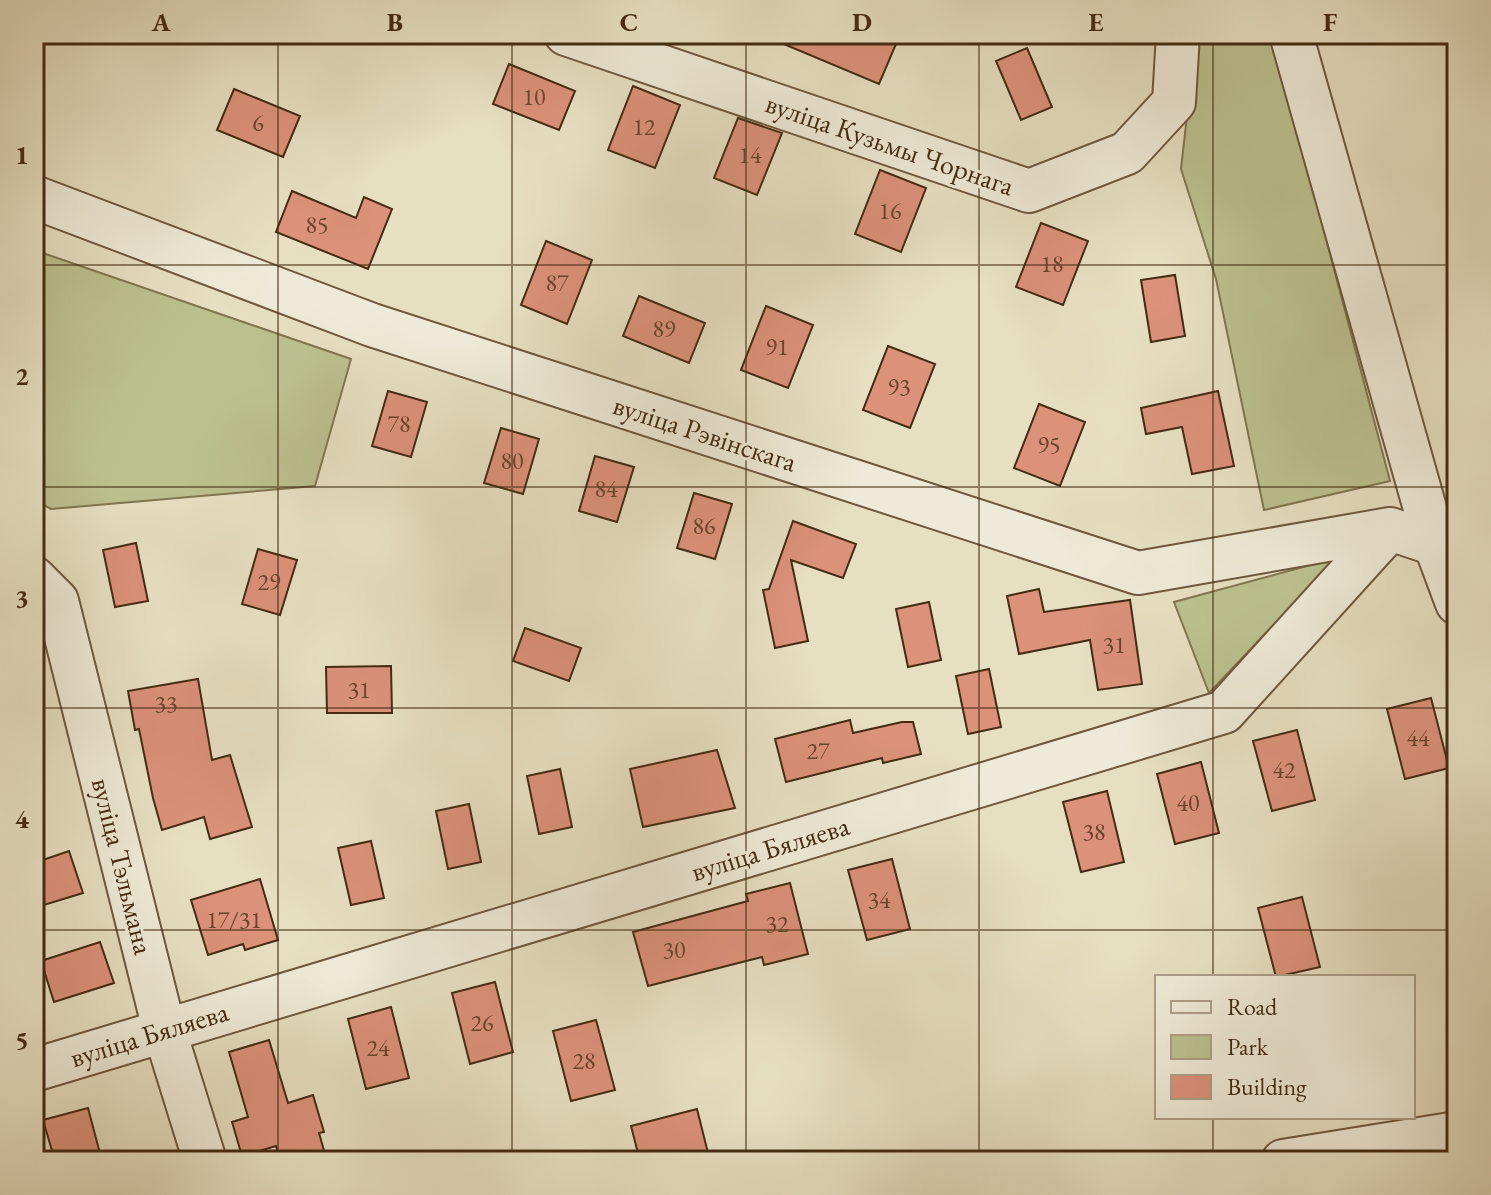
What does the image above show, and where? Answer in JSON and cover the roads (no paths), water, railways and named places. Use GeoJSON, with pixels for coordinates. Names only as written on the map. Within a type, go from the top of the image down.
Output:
{"type":"FeatureCollection","features":[{"type":"Feature","properties":{"kind":"street","name":"вуліца Кузьмы Чорнага"},"geometry":{"type":"LineString","coordinates":[[566,34],[1029,191],[1127,153],[1174,102],[1178,34]]}},
{"type":"Feature","properties":{"kind":"street"},"geometry":{"type":"LineString","coordinates":[[1291,34],[1435,544],[1457,603]]}},
{"type":"Feature","properties":{"kind":"street","name":"вуліца Рэвінскага"},"geometry":{"type":"LineString","coordinates":[[34,197],[372,325],[1138,573],[1390,529]]}},
{"type":"Feature","properties":{"kind":"street"},"geometry":{"type":"LineString","coordinates":[[1390,529],[1435,544]]}},
{"type":"Feature","properties":{"kind":"street","name":"вуліца Бяляева"},"geometry":{"type":"LineString","coordinates":[[34,1070],[1224,712],[1390,529]]}},
{"type":"Feature","properties":{"kind":"street","name":"вуліца Тэльмана"},"geometry":{"type":"LineString","coordinates":[[34,578],[57,601],[164,1029],[205,1161]]}},
{"type":"Feature","properties":{"kind":"street"},"geometry":{"type":"LineString","coordinates":[[1283,1161],[1457,1133]]}}]}
